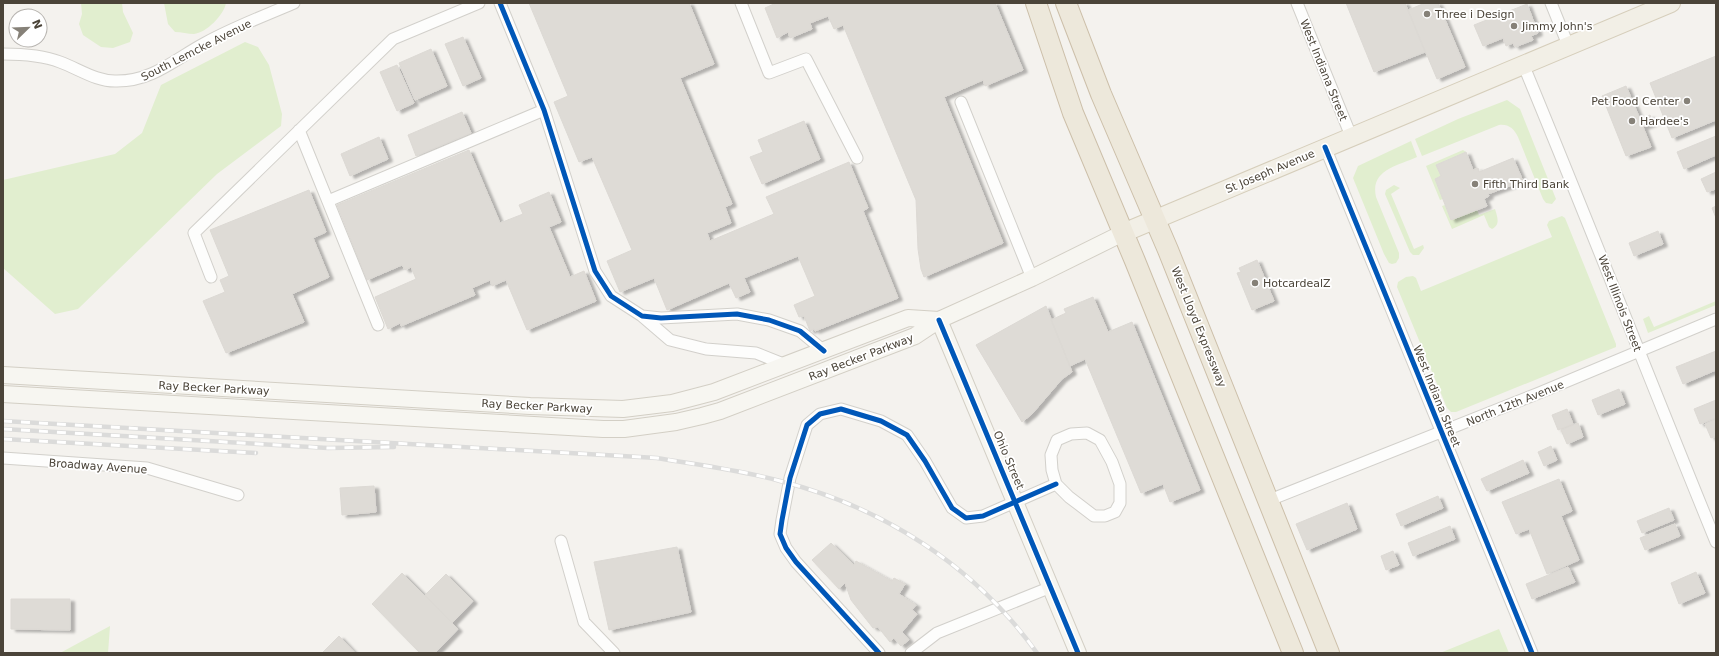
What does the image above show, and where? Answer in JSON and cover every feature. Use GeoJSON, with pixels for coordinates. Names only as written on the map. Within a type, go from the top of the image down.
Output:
{"type":"FeatureCollection","features":[{"type":"Feature","properties":{"kind":"highway"},"geometry":{"type":"LineString","coordinates":[[1036,3],[1073,113],[1293,653]]}},
{"type":"Feature","properties":{"kind":"highway","name":"West Lloyd Expressway"},"geometry":{"type":"LineString","coordinates":[[1066,3],[1101,94],[1155,219],[1329,653]]}},
{"type":"Feature","properties":{"kind":"main road","name":"St Joseph Avenue"},"geometry":{"type":"LineString","coordinates":[[939,320],[1032,278],[1123,233],[1155,219],[1670,3]]}},
{"type":"Feature","properties":{"kind":"main road","name":"Ray Becker Parkway"},"geometry":{"type":"LineString","coordinates":[[3,375],[530,406],[623,410],[672,403],[697,397],[824,351],[908,318],[939,320]]}},
{"type":"Feature","properties":{"kind":"main road","name":"Ray Becker Parkway"},"geometry":{"type":"LineString","coordinates":[[3,394],[521,425],[624,429],[676,422],[720,411],[915,336],[939,320]]}},
{"type":"Feature","properties":{"kind":"main road","name":"Ohio Street"},"geometry":{"type":"LineString","coordinates":[[939,320],[1078,653]]}},
{"type":"Feature","properties":{"kind":"street","name":"South Lemcke Avenue"},"geometry":{"type":"LineString","coordinates":[[3,54],[24,54],[46,58],[96,78],[116,82],[136,80],[148,77],[226,32],[294,3]]}},
{"type":"Feature","properties":{"kind":"street"},"geometry":{"type":"LineString","coordinates":[[211,276],[194,233],[393,39],[479,3]]}},
{"type":"Feature","properties":{"kind":"street"},"geometry":{"type":"LineString","coordinates":[[500,3],[544,110],[595,271],[611,296],[642,316],[670,340],[706,349],[756,353],[786,365]]}},
{"type":"Feature","properties":{"kind":"street"},"geometry":{"type":"LineString","coordinates":[[741,3],[768,73],[806,59],[857,158]]}},
{"type":"Feature","properties":{"kind":"street","name":"West Indiana Street"},"geometry":{"type":"LineString","coordinates":[[1297,3],[1350,136]]}},
{"type":"Feature","properties":{"kind":"street"},"geometry":{"type":"LineString","coordinates":[[1552,3],[1568,45]]}},
{"type":"Feature","properties":{"kind":"street","name":"West Illinois Street"},"geometry":{"type":"LineString","coordinates":[[1523,64],[1591,228],[1639,352],[1716,542]]}},
{"type":"Feature","properties":{"kind":"street"},"geometry":{"type":"LineString","coordinates":[[961,102],[1032,278]]}},
{"type":"Feature","properties":{"kind":"street"},"geometry":{"type":"LineString","coordinates":[[328,201],[544,110]]}},
{"type":"Feature","properties":{"kind":"street"},"geometry":{"type":"LineString","coordinates":[[299,130],[378,325]]}},
{"type":"Feature","properties":{"kind":"street","name":"West Indiana Street"},"geometry":{"type":"LineString","coordinates":[[1325,147],[1532,653]]}},
{"type":"Feature","properties":{"kind":"street"},"geometry":{"type":"LineString","coordinates":[[642,316],[662,318],[737,314],[769,320],[800,331],[824,351]]}},
{"type":"Feature","properties":{"kind":"street","name":"North 12th Avenue"},"geometry":{"type":"LineString","coordinates":[[1267,501],[1639,352],[1716,319]]}},
{"type":"Feature","properties":{"kind":"street"},"geometry":{"type":"LineString","coordinates":[[879,653],[796,562],[786,548],[780,534],[790,478],[807,425],[820,414],[841,409],[881,421],[907,435],[925,461],[952,508],[966,518],[983,516],[1056,484]]}},
{"type":"Feature","properties":{"kind":"street"},"geometry":{"type":"LineString","coordinates":[[1087,433],[1100,440],[1112,462],[1120,484],[1120,503],[1114,512],[1105,516],[1094,516],[1069,497],[1056,484],[1052,470],[1051,455],[1057,440],[1072,434],[1087,433]]}},
{"type":"Feature","properties":{"kind":"street","name":"Broadway Avenue"},"geometry":{"type":"LineString","coordinates":[[3,458],[147,468],[238,495]]}},
{"type":"Feature","properties":{"kind":"street"},"geometry":{"type":"LineString","coordinates":[[561,541],[584,622],[614,653]]}},
{"type":"Feature","properties":{"kind":"street"},"geometry":{"type":"LineString","coordinates":[[911,653],[937,633],[1051,587]]}},
{"type":"Feature","properties":{"kind":"green space"},"geometry":{"type":"Polygon","coordinates":[[[81,3],[122,3],[123,12],[133,33],[130,42],[113,48],[101,47],[83,35],[79,24],[82,14],[81,3]]]}},
{"type":"Feature","properties":{"kind":"green space"},"geometry":{"type":"Polygon","coordinates":[[[164,3],[226,3],[222,13],[214,23],[199,33],[194,34],[175,32],[168,24],[164,3]]]}},
{"type":"Feature","properties":{"kind":"green space"},"geometry":{"type":"Polygon","coordinates":[[[245,42],[258,47],[269,65],[282,114],[281,126],[217,174],[78,309],[55,314],[3,268],[3,180],[115,154],[142,133],[161,85],[245,42]]]}},
{"type":"Feature","properties":{"kind":"green space"},"geometry":{"type":"Polygon","coordinates":[[[1507,100],[1520,109],[1556,199],[1552,204],[1546,203],[1543,199],[1518,137],[1513,129],[1508,126],[1499,125],[1422,156],[1415,139],[1458,119],[1507,100]]]}},
{"type":"Feature","properties":{"kind":"green space"},"geometry":{"type":"Polygon","coordinates":[[[1411,141],[1417,157],[1387,170],[1377,181],[1375,188],[1376,197],[1399,253],[1399,258],[1396,263],[1392,264],[1389,263],[1384,254],[1353,178],[1358,166],[1411,141]]]}},
{"type":"Feature","properties":{"kind":"green space"},"geometry":{"type":"Polygon","coordinates":[[[1463,150],[1466,152],[1436,165],[1441,176],[1435,179],[1443,199],[1440,200],[1426,166],[1463,150]]]}},
{"type":"Feature","properties":{"kind":"green space"},"geometry":{"type":"Polygon","coordinates":[[[1394,185],[1400,188],[1391,194],[1414,249],[1423,245],[1424,248],[1419,255],[1413,255],[1410,252],[1385,194],[1386,190],[1394,185]]]}},
{"type":"Feature","properties":{"kind":"green space"},"geometry":{"type":"Polygon","coordinates":[[[1445,205],[1451,220],[1477,210],[1479,215],[1495,209],[1497,225],[1492,229],[1489,227],[1484,215],[1452,229],[1442,206],[1445,205]]]}},
{"type":"Feature","properties":{"kind":"green space"},"geometry":{"type":"Polygon","coordinates":[[[1562,216],[1565,218],[1616,347],[1456,412],[1451,412],[1447,408],[1397,287],[1398,282],[1406,277],[1413,276],[1416,278],[1421,291],[1552,237],[1547,225],[1549,221],[1562,216]]]}},
{"type":"Feature","properties":{"kind":"green space"},"geometry":{"type":"Polygon","coordinates":[[[1716,301],[1716,305],[1648,333],[1643,319],[1649,316],[1654,327],[1716,301]]]}},
{"type":"Feature","properties":{"kind":"green space"},"geometry":{"type":"Polygon","coordinates":[[[110,626],[108,653],[60,653],[110,626]]]}},
{"type":"Feature","properties":{"kind":"green space"},"geometry":{"type":"Polygon","coordinates":[[[1499,629],[1509,653],[1440,653],[1499,629]]]}},
{"type":"Feature","properties":{"kind":"building"},"geometry":{"type":"Polygon","coordinates":[[[529,3],[689,3],[714,64],[680,78],[732,204],[725,207],[731,223],[707,233],[710,241],[774,214],[766,197],[849,162],[868,208],[863,211],[898,298],[815,331],[814,329],[810,331],[804,316],[799,317],[794,305],[815,296],[798,256],[744,278],[750,292],[736,298],[729,283],[667,310],[654,278],[620,292],[607,261],[632,250],[592,157],[579,162],[554,102],[568,96],[529,3]]]}},
{"type":"Feature","properties":{"kind":"building"},"geometry":{"type":"Polygon","coordinates":[[[776,3],[995,3],[1023,70],[985,86],[983,80],[944,97],[1003,243],[924,277],[921,269],[918,249],[916,200],[843,25],[834,29],[828,16],[810,23],[812,29],[790,38],[788,32],[777,38],[765,8],[776,3]]]}},
{"type":"Feature","properties":{"kind":"building"},"geometry":{"type":"Polygon","coordinates":[[[1346,3],[1405,3],[1425,52],[1374,72],[1346,3]]]}},
{"type":"Feature","properties":{"kind":"building"},"geometry":{"type":"Polygon","coordinates":[[[1425,3],[1438,3],[1465,67],[1437,79],[1408,10],[1425,3]]]}},
{"type":"Feature","properties":{"kind":"building"},"geometry":{"type":"Polygon","coordinates":[[[1527,4],[1538,33],[1531,36],[1533,40],[1515,47],[1513,43],[1506,46],[1503,38],[1483,46],[1474,25],[1527,4]]]}},
{"type":"Feature","properties":{"kind":"building"},"geometry":{"type":"Polygon","coordinates":[[[463,37],[481,78],[463,86],[445,44],[463,37]]]}},
{"type":"Feature","properties":{"kind":"building"},"geometry":{"type":"Polygon","coordinates":[[[431,49],[447,86],[415,100],[399,63],[431,49]]]}},
{"type":"Feature","properties":{"kind":"building","name":"Pet Food Center"},"geometry":{"type":"Polygon","coordinates":[[[1716,56],[1716,120],[1672,138],[1650,83],[1716,56]]]}},
{"type":"Feature","properties":{"kind":"building"},"geometry":{"type":"Polygon","coordinates":[[[397,65],[414,103],[397,111],[380,72],[397,65]]]}},
{"type":"Feature","properties":{"kind":"building","name":"Hardee's"},"geometry":{"type":"Polygon","coordinates":[[[1626,86],[1640,119],[1650,115],[1653,123],[1643,127],[1651,147],[1626,156],[1602,96],[1626,86]]]}},
{"type":"Feature","properties":{"kind":"building"},"geometry":{"type":"Polygon","coordinates":[[[462,112],[471,133],[416,156],[408,135],[462,112]]]}},
{"type":"Feature","properties":{"kind":"building"},"geometry":{"type":"Polygon","coordinates":[[[804,121],[820,159],[762,184],[750,157],[763,152],[758,140],[804,121]]]}},
{"type":"Feature","properties":{"kind":"building"},"geometry":{"type":"Polygon","coordinates":[[[1716,136],[1716,155],[1684,169],[1677,152],[1716,136]]]}},
{"type":"Feature","properties":{"kind":"building"},"geometry":{"type":"Polygon","coordinates":[[[379,137],[388,159],[350,176],[341,154],[379,137]]]}},
{"type":"Feature","properties":{"kind":"building"},"geometry":{"type":"Polygon","coordinates":[[[469,150],[500,223],[523,214],[519,205],[549,192],[561,222],[549,227],[570,277],[584,271],[596,301],[527,330],[506,280],[492,286],[490,280],[472,288],[475,295],[401,326],[400,323],[388,329],[375,297],[416,279],[411,267],[405,270],[402,265],[367,280],[337,205],[469,150]]]}},
{"type":"Feature","properties":{"kind":"building","name":"Fifth Third Bank"},"geometry":{"type":"Polygon","coordinates":[[[1466,152],[1473,170],[1478,168],[1479,172],[1513,158],[1523,181],[1488,194],[1489,196],[1484,199],[1487,206],[1451,220],[1435,179],[1441,176],[1436,165],[1466,152]]]}},
{"type":"Feature","properties":{"kind":"building"},"geometry":{"type":"Polygon","coordinates":[[[1716,172],[1716,189],[1707,192],[1701,179],[1716,172]]]}},
{"type":"Feature","properties":{"kind":"building"},"geometry":{"type":"Polygon","coordinates":[[[309,190],[326,232],[313,238],[329,277],[292,294],[304,322],[226,353],[203,301],[225,292],[220,280],[229,276],[210,230],[309,190]]]}},
{"type":"Feature","properties":{"kind":"building"},"geometry":{"type":"Polygon","coordinates":[[[1716,206],[1716,218],[1712,208],[1716,206]]]}},
{"type":"Feature","properties":{"kind":"building"},"geometry":{"type":"Polygon","coordinates":[[[1658,231],[1663,244],[1634,256],[1629,243],[1658,231]]]}},
{"type":"Feature","properties":{"kind":"building"},"geometry":{"type":"Polygon","coordinates":[[[1257,260],[1274,301],[1252,310],[1237,273],[1241,272],[1239,268],[1257,260]]]}},
{"type":"Feature","properties":{"kind":"building"},"geometry":{"type":"Polygon","coordinates":[[[1093,297],[1108,332],[1132,322],[1200,490],[1170,502],[1163,484],[1141,493],[1085,359],[1070,366],[1051,320],[1066,313],[1064,309],[1093,297]]]}},
{"type":"Feature","properties":{"kind":"building"},"geometry":{"type":"Polygon","coordinates":[[[1046,306],[1072,372],[1062,379],[1032,414],[1022,422],[976,345],[1046,306]]]}},
{"type":"Feature","properties":{"kind":"building"},"geometry":{"type":"Polygon","coordinates":[[[1716,351],[1716,370],[1683,384],[1676,367],[1716,351]]]}},
{"type":"Feature","properties":{"kind":"building"},"geometry":{"type":"Polygon","coordinates":[[[1619,389],[1625,404],[1598,415],[1592,400],[1619,389]]]}},
{"type":"Feature","properties":{"kind":"building"},"geometry":{"type":"Polygon","coordinates":[[[1716,400],[1716,418],[1700,424],[1694,409],[1716,400]]]}},
{"type":"Feature","properties":{"kind":"building"},"geometry":{"type":"Polygon","coordinates":[[[1567,409],[1573,424],[1558,430],[1552,415],[1567,409]]]}},
{"type":"Feature","properties":{"kind":"building"},"geometry":{"type":"Polygon","coordinates":[[[1716,419],[1716,436],[1711,438],[1705,424],[1716,419]]]}},
{"type":"Feature","properties":{"kind":"building"},"geometry":{"type":"Polygon","coordinates":[[[1578,423],[1583,437],[1567,444],[1561,430],[1578,423]]]}},
{"type":"Feature","properties":{"kind":"building"},"geometry":{"type":"Polygon","coordinates":[[[1551,446],[1557,460],[1544,466],[1538,452],[1551,446]]]}},
{"type":"Feature","properties":{"kind":"building"},"geometry":{"type":"Polygon","coordinates":[[[1523,460],[1529,473],[1487,491],[1481,479],[1523,460]]]}},
{"type":"Feature","properties":{"kind":"building"},"geometry":{"type":"Polygon","coordinates":[[[1559,479],[1572,511],[1561,516],[1579,560],[1547,574],[1529,529],[1516,534],[1502,502],[1559,479]]]}},
{"type":"Feature","properties":{"kind":"building"},"geometry":{"type":"Polygon","coordinates":[[[374,486],[376,512],[342,515],[340,488],[374,486]]]}},
{"type":"Feature","properties":{"kind":"building"},"geometry":{"type":"Polygon","coordinates":[[[1438,496],[1443,508],[1401,526],[1396,514],[1438,496]]]}},
{"type":"Feature","properties":{"kind":"building"},"geometry":{"type":"Polygon","coordinates":[[[1347,503],[1357,529],[1307,550],[1296,524],[1347,503]]]}},
{"type":"Feature","properties":{"kind":"building"},"geometry":{"type":"Polygon","coordinates":[[[1669,508],[1674,520],[1642,533],[1637,521],[1669,508]]]}},
{"type":"Feature","properties":{"kind":"building"},"geometry":{"type":"Polygon","coordinates":[[[1675,524],[1680,536],[1645,550],[1640,538],[1675,524]]]}},
{"type":"Feature","properties":{"kind":"building"},"geometry":{"type":"Polygon","coordinates":[[[1450,526],[1455,539],[1413,556],[1408,543],[1450,526]]]}},
{"type":"Feature","properties":{"kind":"building"},"geometry":{"type":"Polygon","coordinates":[[[831,543],[854,565],[856,561],[892,581],[894,578],[905,584],[899,594],[916,605],[912,610],[917,614],[902,632],[909,640],[901,646],[894,638],[890,642],[878,627],[873,628],[851,600],[845,583],[839,589],[812,560],[831,543]]]}},
{"type":"Feature","properties":{"kind":"building"},"geometry":{"type":"Polygon","coordinates":[[[677,547],[691,612],[609,630],[594,562],[677,547]]]}},
{"type":"Feature","properties":{"kind":"building"},"geometry":{"type":"Polygon","coordinates":[[[1393,551],[1399,565],[1386,570],[1381,556],[1393,551]]]}},
{"type":"Feature","properties":{"kind":"building"},"geometry":{"type":"Polygon","coordinates":[[[1568,567],[1575,582],[1532,599],[1526,584],[1568,567]]]}},
{"type":"Feature","properties":{"kind":"building"},"geometry":{"type":"Polygon","coordinates":[[[1696,572],[1705,593],[1679,604],[1671,583],[1696,572]]]}},
{"type":"Feature","properties":{"kind":"building"},"geometry":{"type":"Polygon","coordinates":[[[402,573],[458,629],[435,653],[420,653],[372,604],[402,573]]]}},
{"type":"Feature","properties":{"kind":"building"},"geometry":{"type":"Polygon","coordinates":[[[446,574],[473,601],[452,623],[425,595],[446,574]]]}},
{"type":"Feature","properties":{"kind":"building"},"geometry":{"type":"Polygon","coordinates":[[[11,599],[70,599],[70,630],[11,629],[11,599]]]}},
{"type":"Feature","properties":{"kind":"building"},"geometry":{"type":"Polygon","coordinates":[[[339,636],[355,653],[322,653],[339,636]]]}},
{"type":"Feature","properties":{"kind":"railway"},"geometry":{"type":"LineString","coordinates":[[3,421],[657,458],[765,477],[818,492],[855,507],[890,524],[924,544],[956,567],[985,593],[1012,622],[1037,653]]}},
{"type":"Feature","properties":{"kind":"railway"},"geometry":{"type":"LineString","coordinates":[[3,429],[328,448],[394,447]]}},
{"type":"Feature","properties":{"kind":"railway"},"geometry":{"type":"LineString","coordinates":[[3,439],[256,453]]}},
{"type":"Feature","properties":{"kind":"cycle path"},"geometry":{"type":"LineString","coordinates":[[500,3],[544,110],[595,271],[611,296],[642,316],[661,318],[737,314],[769,320],[800,331],[824,351]]}},
{"type":"Feature","properties":{"kind":"cycle path"},"geometry":{"type":"LineString","coordinates":[[1325,147],[1532,653]]}},
{"type":"Feature","properties":{"kind":"cycle path"},"geometry":{"type":"LineString","coordinates":[[939,320],[1078,653]]}},
{"type":"Feature","properties":{"kind":"cycle path"},"geometry":{"type":"LineString","coordinates":[[879,653],[796,562],[786,548],[780,534],[790,478],[807,425],[820,414],[841,409],[881,421],[907,435],[925,461],[952,508],[966,518],[983,516],[1056,484]]}},
{"type":"Feature","properties":{"kind":"place","name":"Three i Design"},"geometry":{"type":"Point","coordinates":[1427,14]}},
{"type":"Feature","properties":{"kind":"place","name":"Jimmy John's"},"geometry":{"type":"Point","coordinates":[1514,26]}},
{"type":"Feature","properties":{"kind":"place","name":"Pet Food Center"},"geometry":{"type":"Point","coordinates":[1687,101]}},
{"type":"Feature","properties":{"kind":"place","name":"Hardee's"},"geometry":{"type":"Point","coordinates":[1632,121]}},
{"type":"Feature","properties":{"kind":"place","name":"Fifth Third Bank"},"geometry":{"type":"Point","coordinates":[1475,184]}},
{"type":"Feature","properties":{"kind":"place","name":"HotcardealZ"},"geometry":{"type":"Point","coordinates":[1255,283]}}]}
